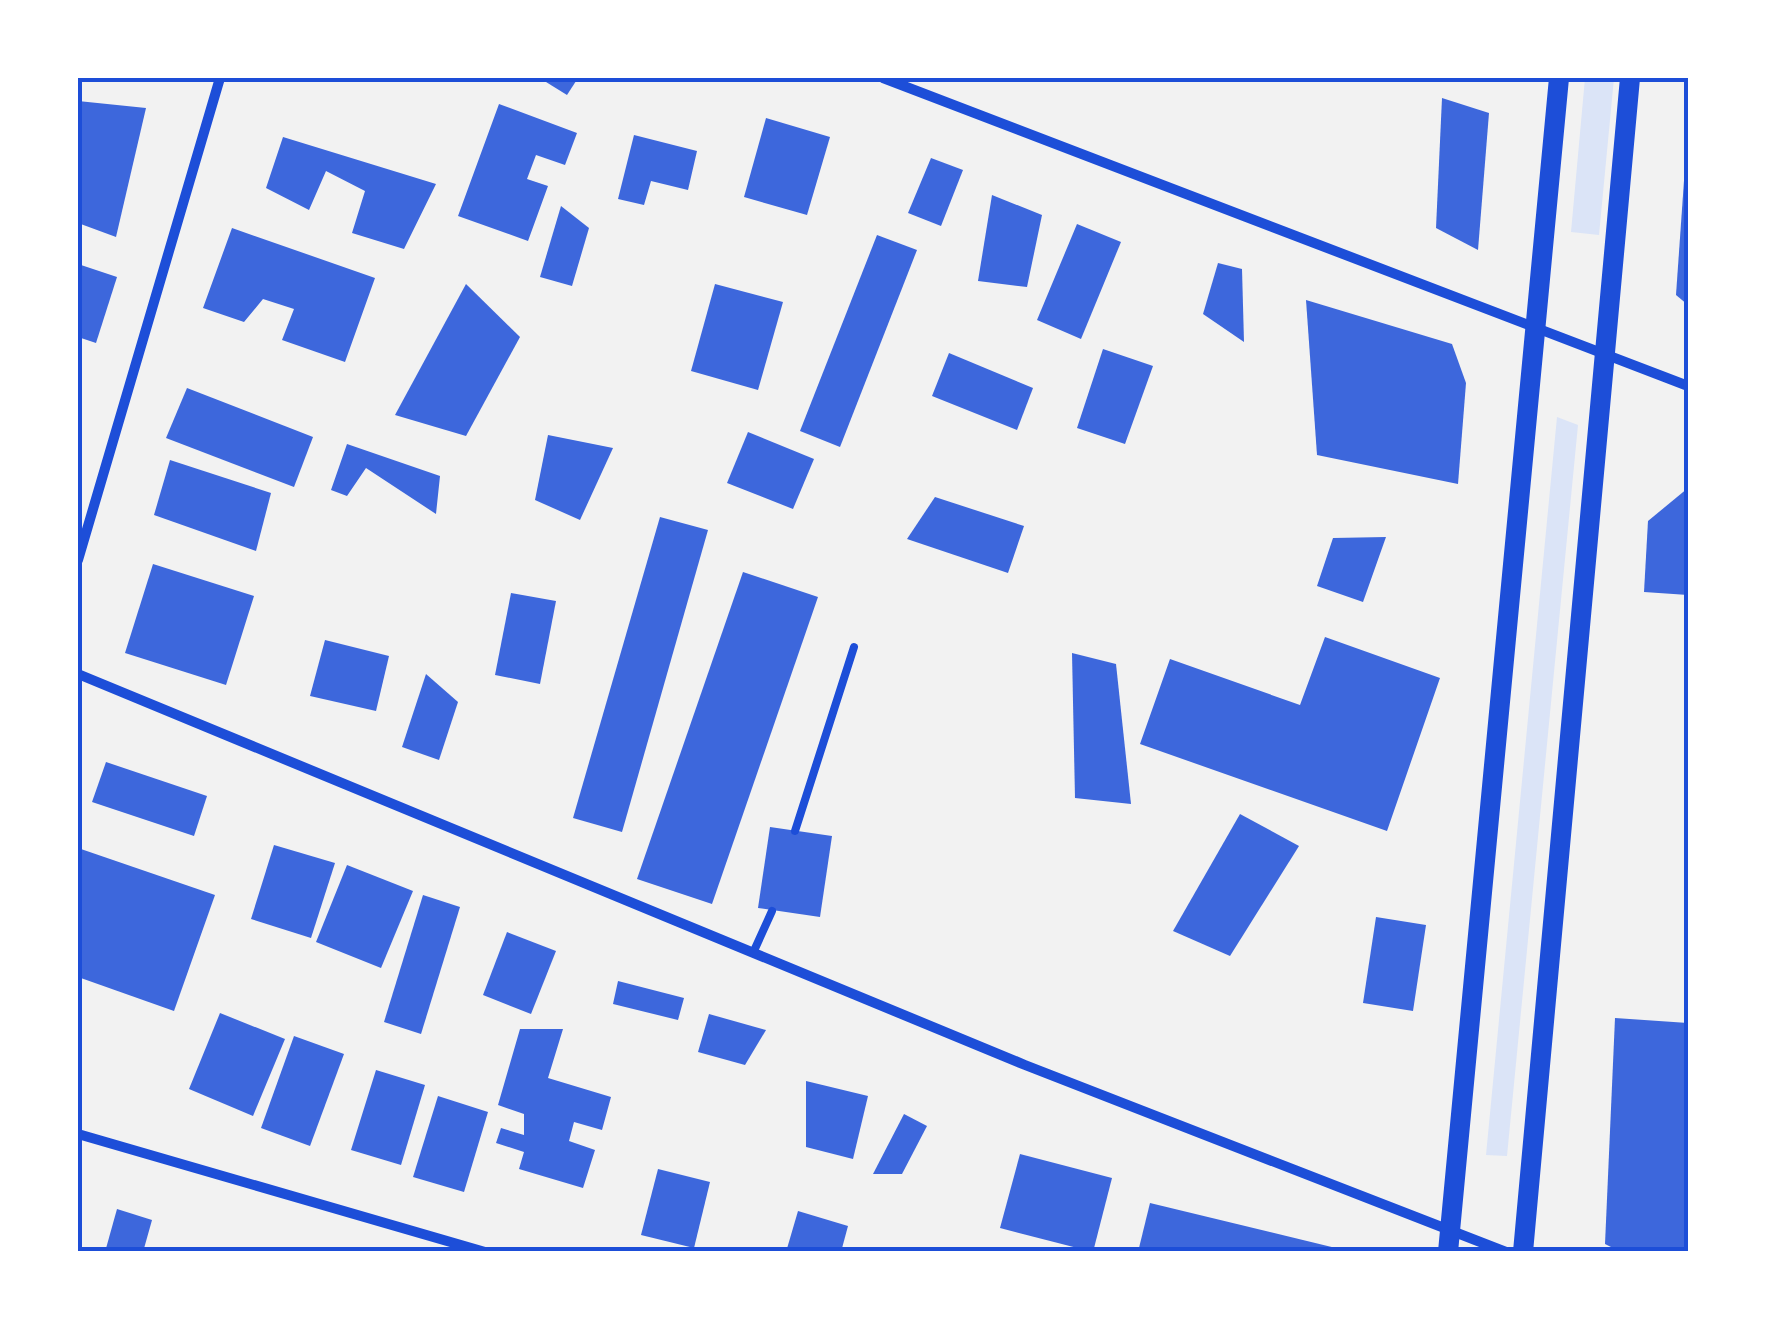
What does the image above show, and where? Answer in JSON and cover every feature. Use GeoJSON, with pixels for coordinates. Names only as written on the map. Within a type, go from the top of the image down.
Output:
{"type":"FeatureCollection","features":[{"type":"Feature","properties":{"kind":"main road"},"geometry":{"type":"LineString","coordinates":[[1448,1252],[1559,78]]}},
{"type":"Feature","properties":{"kind":"main road"},"geometry":{"type":"LineString","coordinates":[[1523,1252],[1630,78]]}},
{"type":"Feature","properties":{"kind":"street"},"geometry":{"type":"LineString","coordinates":[[78,560],[220,78]]}},
{"type":"Feature","properties":{"kind":"street"},"geometry":{"type":"LineString","coordinates":[[883,78],[1688,386]]}},
{"type":"Feature","properties":{"kind":"street"},"geometry":{"type":"LineString","coordinates":[[78,674],[1026,1066],[1506,1252]]}},
{"type":"Feature","properties":{"kind":"street"},"geometry":{"type":"LineString","coordinates":[[78,1134],[484,1252]]}},
{"type":"Feature","properties":{"kind":"lane"},"geometry":{"type":"LineString","coordinates":[[794,831],[854,647]]}},
{"type":"Feature","properties":{"kind":"lane"},"geometry":{"type":"LineString","coordinates":[[753,954],[772,911]]}},
{"type":"Feature","properties":{"kind":"shaded area"},"geometry":{"type":"Polygon","coordinates":[[[1585,78],[1614,78],[1599,235],[1571,232],[1585,78]]]}},
{"type":"Feature","properties":{"kind":"shaded area"},"geometry":{"type":"Polygon","coordinates":[[[1557,417],[1578,425],[1507,1156],[1486,1155],[1557,417]]]}},
{"type":"Feature","properties":{"kind":"building"},"geometry":{"type":"Polygon","coordinates":[[[549,78],[578,78],[567,95],[546,82],[549,78]]]}},
{"type":"Feature","properties":{"kind":"building"},"geometry":{"type":"Polygon","coordinates":[[[1442,98],[1489,113],[1478,250],[1436,228],[1442,98]]]}},
{"type":"Feature","properties":{"kind":"building"},"geometry":{"type":"Polygon","coordinates":[[[78,101],[146,108],[116,237],[78,223],[78,101]]]}},
{"type":"Feature","properties":{"kind":"building"},"geometry":{"type":"Polygon","coordinates":[[[499,104],[577,133],[565,165],[536,155],[527,179],[548,186],[528,241],[458,216],[499,104]]]}},
{"type":"Feature","properties":{"kind":"building"},"geometry":{"type":"Polygon","coordinates":[[[766,118],[830,137],[807,215],[744,197],[766,118]]]}},
{"type":"Feature","properties":{"kind":"building"},"geometry":{"type":"Polygon","coordinates":[[[634,135],[697,151],[688,190],[651,181],[644,205],[618,199],[634,135]]]}},
{"type":"Feature","properties":{"kind":"building"},"geometry":{"type":"Polygon","coordinates":[[[283,137],[436,184],[404,249],[352,233],[365,191],[326,171],[309,210],[266,188],[283,137]]]}},
{"type":"Feature","properties":{"kind":"building"},"geometry":{"type":"Polygon","coordinates":[[[1688,152],[1688,305],[1676,295],[1688,152]]]}},
{"type":"Feature","properties":{"kind":"building"},"geometry":{"type":"Polygon","coordinates":[[[931,158],[963,170],[941,226],[908,213],[931,158]]]}},
{"type":"Feature","properties":{"kind":"building"},"geometry":{"type":"Polygon","coordinates":[[[992,195],[1042,215],[1027,287],[978,281],[992,195]]]}},
{"type":"Feature","properties":{"kind":"building"},"geometry":{"type":"Polygon","coordinates":[[[561,206],[589,228],[572,286],[540,277],[561,206]]]}},
{"type":"Feature","properties":{"kind":"building"},"geometry":{"type":"Polygon","coordinates":[[[1077,224],[1121,242],[1081,339],[1037,320],[1077,224]]]}},
{"type":"Feature","properties":{"kind":"building"},"geometry":{"type":"Polygon","coordinates":[[[232,228],[375,278],[345,362],[282,340],[294,309],[263,299],[244,322],[203,308],[232,228]]]}},
{"type":"Feature","properties":{"kind":"building"},"geometry":{"type":"Polygon","coordinates":[[[877,235],[917,250],[840,447],[800,431],[877,235]]]}},
{"type":"Feature","properties":{"kind":"building"},"geometry":{"type":"Polygon","coordinates":[[[1218,263],[1242,269],[1244,342],[1203,314],[1218,263]]]}},
{"type":"Feature","properties":{"kind":"building"},"geometry":{"type":"Polygon","coordinates":[[[78,264],[117,277],[96,343],[78,337],[78,264]]]}},
{"type":"Feature","properties":{"kind":"building"},"geometry":{"type":"Polygon","coordinates":[[[466,284],[520,337],[466,436],[395,415],[466,284]]]}},
{"type":"Feature","properties":{"kind":"building"},"geometry":{"type":"Polygon","coordinates":[[[715,284],[783,302],[758,390],[691,371],[715,284]]]}},
{"type":"Feature","properties":{"kind":"building"},"geometry":{"type":"Polygon","coordinates":[[[1306,300],[1452,344],[1466,383],[1458,484],[1317,455],[1306,300]]]}},
{"type":"Feature","properties":{"kind":"building"},"geometry":{"type":"Polygon","coordinates":[[[1103,349],[1153,366],[1125,444],[1077,428],[1103,349]]]}},
{"type":"Feature","properties":{"kind":"building"},"geometry":{"type":"Polygon","coordinates":[[[949,353],[1033,388],[1017,430],[932,396],[949,353]]]}},
{"type":"Feature","properties":{"kind":"building"},"geometry":{"type":"Polygon","coordinates":[[[187,388],[313,437],[294,487],[166,438],[187,388]]]}},
{"type":"Feature","properties":{"kind":"building"},"geometry":{"type":"Polygon","coordinates":[[[748,432],[814,459],[793,509],[727,483],[748,432]]]}},
{"type":"Feature","properties":{"kind":"building"},"geometry":{"type":"Polygon","coordinates":[[[548,435],[613,448],[580,520],[535,500],[548,435]]]}},
{"type":"Feature","properties":{"kind":"building"},"geometry":{"type":"Polygon","coordinates":[[[347,444],[440,476],[436,514],[366,468],[347,496],[331,490],[347,444]]]}},
{"type":"Feature","properties":{"kind":"building"},"geometry":{"type":"Polygon","coordinates":[[[170,460],[271,493],[256,551],[154,515],[170,460]]]}},
{"type":"Feature","properties":{"kind":"building"},"geometry":{"type":"Polygon","coordinates":[[[1688,488],[1688,595],[1644,592],[1648,521],[1688,488]]]}},
{"type":"Feature","properties":{"kind":"building"},"geometry":{"type":"Polygon","coordinates":[[[935,497],[1024,526],[1008,573],[907,539],[935,497]]]}},
{"type":"Feature","properties":{"kind":"building"},"geometry":{"type":"Polygon","coordinates":[[[660,517],[708,530],[622,832],[573,818],[660,517]]]}},
{"type":"Feature","properties":{"kind":"building"},"geometry":{"type":"Polygon","coordinates":[[[1386,537],[1363,602],[1317,586],[1333,538],[1386,537]]]}},
{"type":"Feature","properties":{"kind":"building"},"geometry":{"type":"Polygon","coordinates":[[[153,564],[254,596],[226,685],[125,653],[153,564]]]}},
{"type":"Feature","properties":{"kind":"building"},"geometry":{"type":"Polygon","coordinates":[[[743,572],[818,597],[712,904],[637,879],[743,572]]]}},
{"type":"Feature","properties":{"kind":"building"},"geometry":{"type":"Polygon","coordinates":[[[511,593],[556,601],[540,684],[495,675],[511,593]]]}},
{"type":"Feature","properties":{"kind":"building"},"geometry":{"type":"Polygon","coordinates":[[[1325,637],[1440,678],[1387,831],[1140,744],[1170,659],[1300,705],[1325,637]]]}},
{"type":"Feature","properties":{"kind":"building"},"geometry":{"type":"Polygon","coordinates":[[[325,640],[389,656],[376,711],[310,696],[325,640]]]}},
{"type":"Feature","properties":{"kind":"building"},"geometry":{"type":"Polygon","coordinates":[[[1072,653],[1116,664],[1131,804],[1075,798],[1072,653]]]}},
{"type":"Feature","properties":{"kind":"building"},"geometry":{"type":"Polygon","coordinates":[[[426,674],[458,702],[439,760],[402,747],[426,674]]]}},
{"type":"Feature","properties":{"kind":"building"},"geometry":{"type":"Polygon","coordinates":[[[106,762],[207,796],[194,836],[92,802],[106,762]]]}},
{"type":"Feature","properties":{"kind":"building"},"geometry":{"type":"Polygon","coordinates":[[[1240,814],[1299,846],[1230,956],[1173,931],[1240,814]]]}},
{"type":"Feature","properties":{"kind":"building"},"geometry":{"type":"Polygon","coordinates":[[[770,827],[832,836],[820,917],[758,908],[770,827]]]}},
{"type":"Feature","properties":{"kind":"building"},"geometry":{"type":"Polygon","coordinates":[[[274,845],[335,863],[311,938],[251,919],[274,845]]]}},
{"type":"Feature","properties":{"kind":"building"},"geometry":{"type":"Polygon","coordinates":[[[78,848],[215,895],[174,1011],[78,977],[78,848]]]}},
{"type":"Feature","properties":{"kind":"building"},"geometry":{"type":"Polygon","coordinates":[[[347,865],[413,891],[381,968],[316,942],[347,865]]]}},
{"type":"Feature","properties":{"kind":"building"},"geometry":{"type":"Polygon","coordinates":[[[423,895],[460,907],[421,1034],[384,1022],[423,895]]]}},
{"type":"Feature","properties":{"kind":"building"},"geometry":{"type":"Polygon","coordinates":[[[1376,917],[1426,925],[1413,1011],[1363,1003],[1376,917]]]}},
{"type":"Feature","properties":{"kind":"building"},"geometry":{"type":"Polygon","coordinates":[[[507,932],[556,951],[531,1014],[483,995],[507,932]]]}},
{"type":"Feature","properties":{"kind":"building"},"geometry":{"type":"Polygon","coordinates":[[[618,981],[684,998],[678,1020],[613,1004],[618,981]]]}},
{"type":"Feature","properties":{"kind":"building"},"geometry":{"type":"Polygon","coordinates":[[[220,1013],[285,1039],[253,1116],[189,1089],[220,1013]]]}},
{"type":"Feature","properties":{"kind":"building"},"geometry":{"type":"Polygon","coordinates":[[[709,1014],[766,1030],[745,1065],[698,1052],[709,1014]]]}},
{"type":"Feature","properties":{"kind":"building"},"geometry":{"type":"Polygon","coordinates":[[[1615,1018],[1688,1023],[1688,1252],[1621,1252],[1605,1244],[1615,1018]]]}},
{"type":"Feature","properties":{"kind":"building"},"geometry":{"type":"Polygon","coordinates":[[[520,1029],[563,1029],[548,1078],[611,1097],[602,1130],[574,1122],[569,1141],[595,1150],[583,1188],[519,1169],[524,1152],[496,1143],[501,1128],[524,1135],[524,1114],[498,1105],[520,1029]]]}},
{"type":"Feature","properties":{"kind":"building"},"geometry":{"type":"Polygon","coordinates":[[[294,1036],[344,1054],[310,1146],[261,1128],[294,1036]]]}},
{"type":"Feature","properties":{"kind":"building"},"geometry":{"type":"Polygon","coordinates":[[[376,1070],[425,1085],[401,1165],[351,1150],[376,1070]]]}},
{"type":"Feature","properties":{"kind":"building"},"geometry":{"type":"Polygon","coordinates":[[[806,1081],[868,1096],[853,1159],[806,1147],[806,1081]]]}},
{"type":"Feature","properties":{"kind":"building"},"geometry":{"type":"Polygon","coordinates":[[[438,1096],[488,1112],[464,1192],[413,1177],[438,1096]]]}},
{"type":"Feature","properties":{"kind":"building"},"geometry":{"type":"Polygon","coordinates":[[[904,1114],[927,1126],[902,1174],[873,1174],[904,1114]]]}},
{"type":"Feature","properties":{"kind":"building"},"geometry":{"type":"Polygon","coordinates":[[[1020,1154],[1112,1178],[1093,1252],[1000,1228],[1020,1154]]]}},
{"type":"Feature","properties":{"kind":"building"},"geometry":{"type":"Polygon","coordinates":[[[658,1169],[710,1182],[694,1248],[641,1235],[658,1169]]]}},
{"type":"Feature","properties":{"kind":"building"},"geometry":{"type":"Polygon","coordinates":[[[1150,1203],[1344,1250],[1138,1252],[1150,1203]]]}},
{"type":"Feature","properties":{"kind":"building"},"geometry":{"type":"Polygon","coordinates":[[[117,1209],[152,1220],[143,1252],[105,1252],[117,1209]]]}},
{"type":"Feature","properties":{"kind":"building"},"geometry":{"type":"Polygon","coordinates":[[[798,1211],[848,1226],[841,1252],[786,1252],[798,1211]]]}}]}
